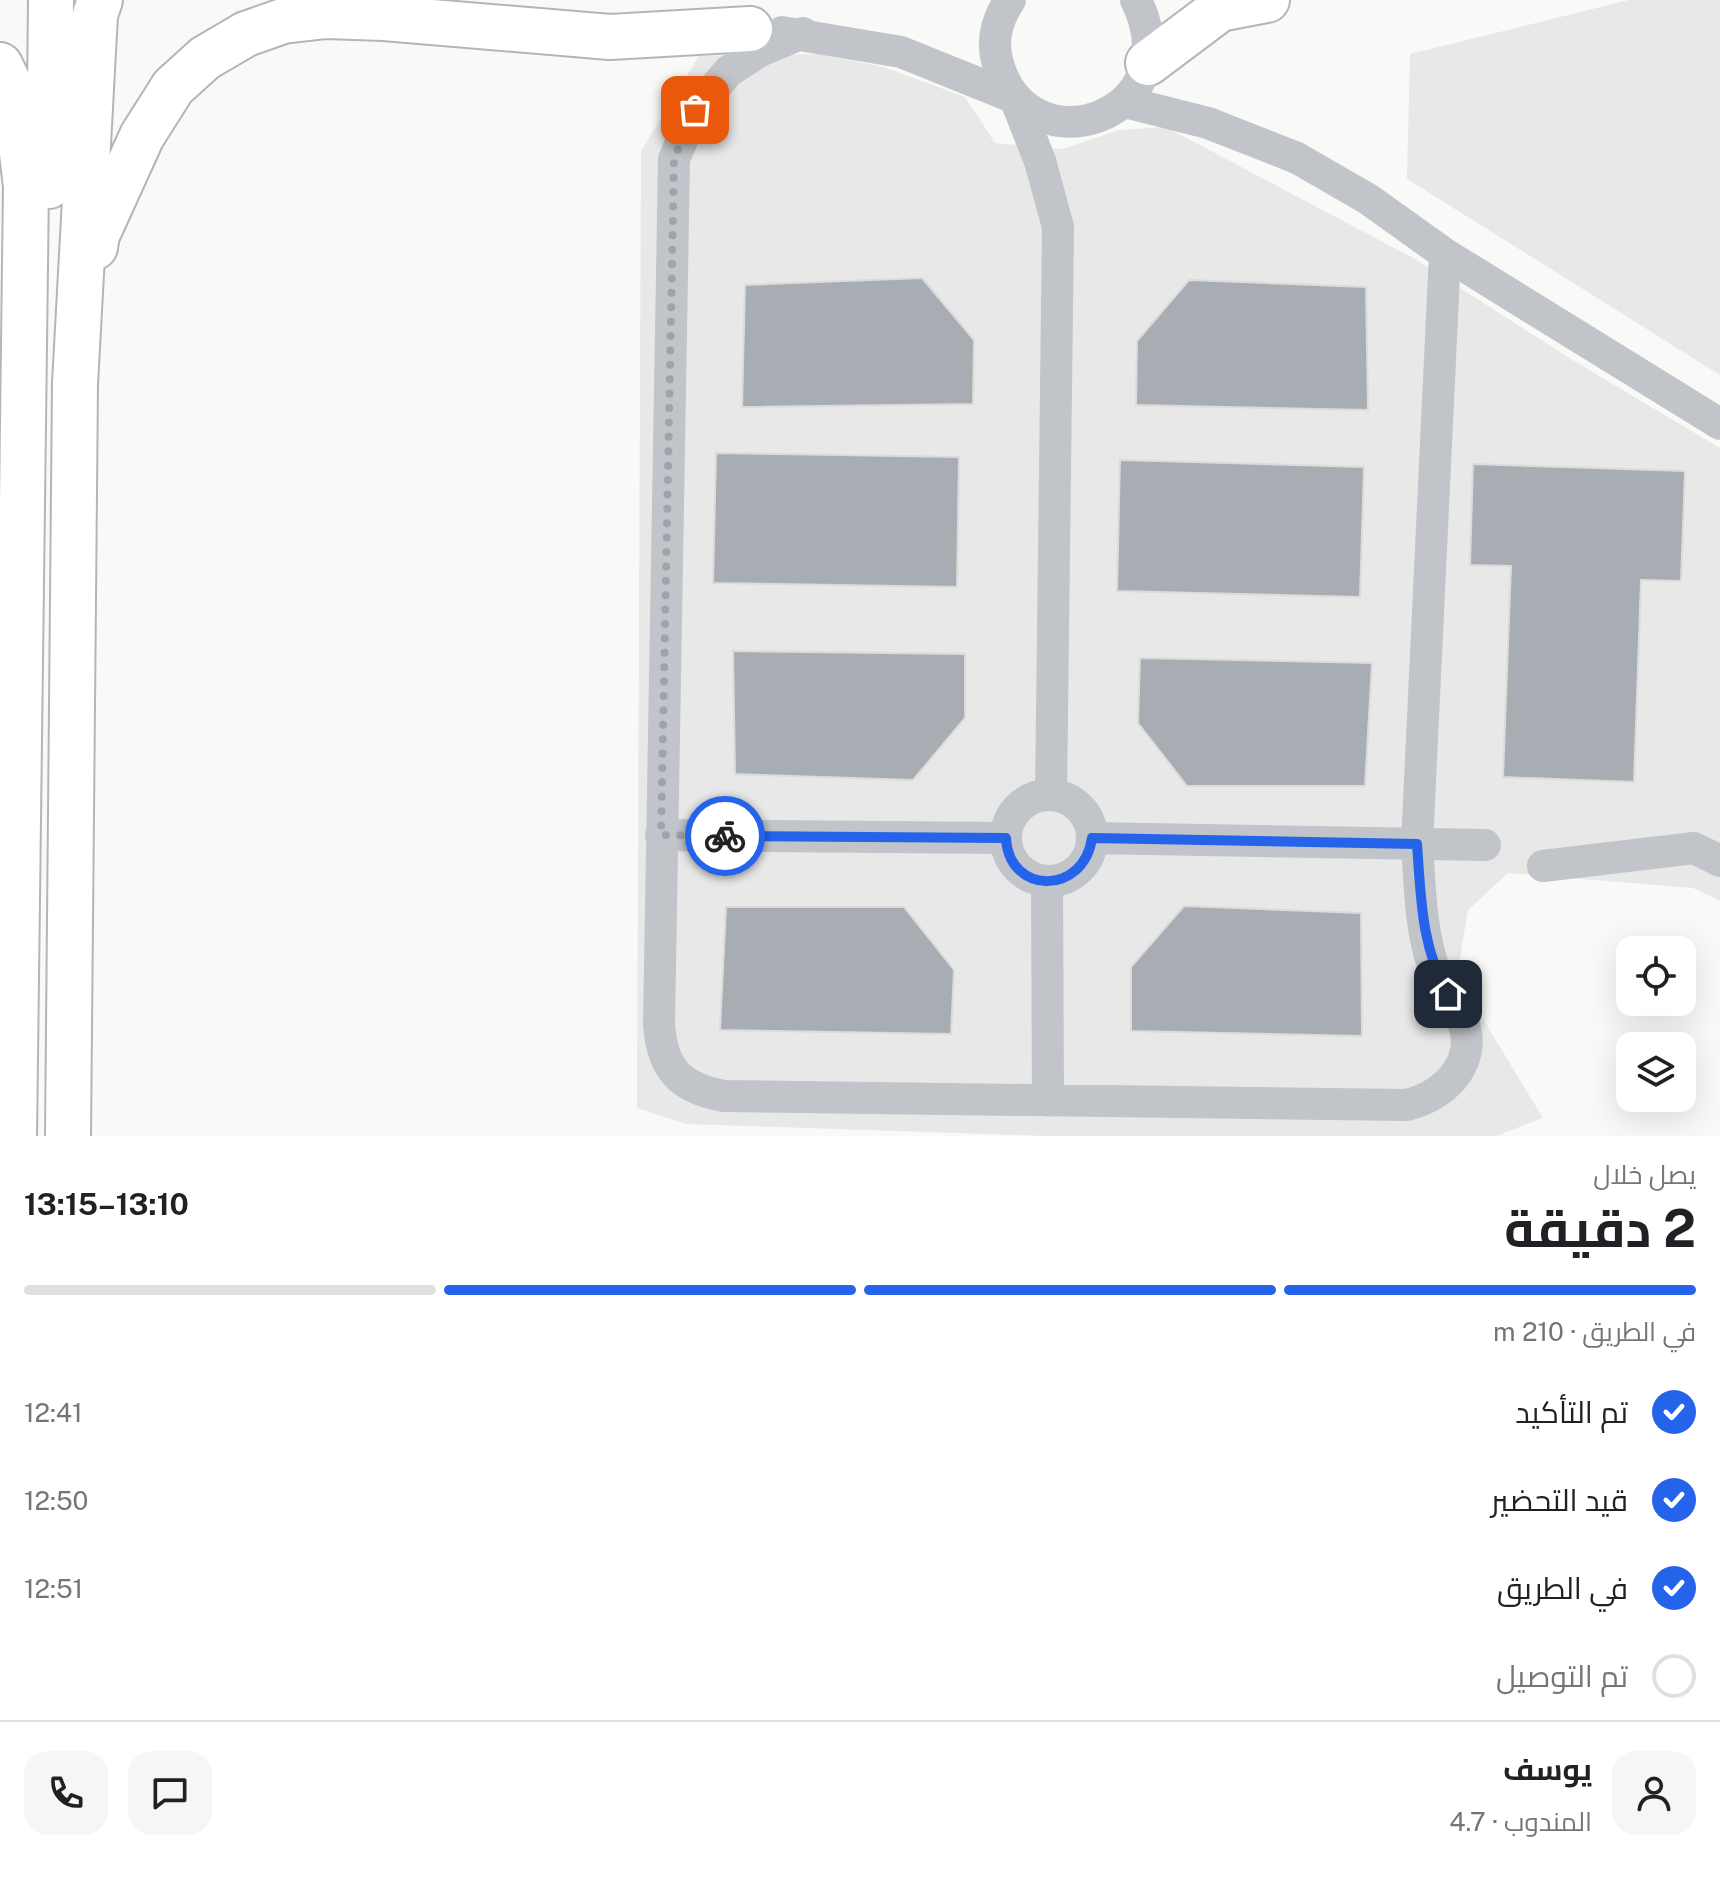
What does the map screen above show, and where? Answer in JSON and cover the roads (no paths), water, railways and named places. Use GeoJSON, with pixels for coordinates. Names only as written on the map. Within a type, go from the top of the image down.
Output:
{"type":"FeatureCollection","features":[{"type":"Feature","properties":{"kind":"highway"},"geometry":{"type":"LineString","coordinates":[[23,376],[48,212],[51,0]]}},
{"type":"Feature","properties":{"kind":"highway"},"geometry":{"type":"LineString","coordinates":[[68,1136],[75,384],[95,15],[100,0]]}},
{"type":"Feature","properties":{"kind":"highway"},"geometry":{"type":"LineString","coordinates":[[536,0],[625,9],[750,29]]}},
{"type":"Feature","properties":{"kind":"highway"},"geometry":{"type":"LineString","coordinates":[[1148,63],[1220,9],[1267,0]]}},
{"type":"Feature","properties":{"kind":"highway"},"geometry":{"type":"LineString","coordinates":[[75,384],[97,235],[142,136],[173,87],[205,58],[246,34],[283,21],[326,16],[610,37],[750,29]]}},
{"type":"Feature","properties":{"kind":"highway"},"geometry":{"type":"LineString","coordinates":[[0,65],[15,95],[26,186],[14,1136]]}},
{"type":"Feature","properties":{"kind":"highway"},"geometry":{"type":"LineString","coordinates":[[13,1048],[70,1048]]}},
{"type":"Feature","properties":{"kind":"street"},"geometry":{"type":"LineString","coordinates":[[1010,0],[1002,11],[995,33],[996,56],[1002,79],[1015,98],[1040,161],[1058,227],[1051,795]]}},
{"type":"Feature","properties":{"kind":"street"},"geometry":{"type":"LineString","coordinates":[[750,29],[803,33],[901,52],[1015,98],[1034,113],[1057,121],[1081,122],[1104,115],[1125,102],[1139,84],[1148,63],[1149,41],[1145,19],[1136,0]]}},
{"type":"Feature","properties":{"kind":"street"},"geometry":{"type":"LineString","coordinates":[[803,33],[760,51],[729,71],[695,110],[674,159],[660,1046],[669,1066],[683,1082],[703,1092],[724,1096],[1406,1105],[1425,1101],[1443,1090],[1456,1075],[1464,1057],[1466,1037],[1462,1018],[1434,969],[1427,943],[1417,844],[1445,254]]}},
{"type":"Feature","properties":{"kind":"street"},"geometry":{"type":"LineString","coordinates":[[1125,102],[1208,123],[1297,158],[1368,199],[1445,254],[1720,424]]}},
{"type":"Feature","properties":{"kind":"street"},"geometry":{"type":"LineString","coordinates":[[1051,795],[1072,801],[1083,811],[1090,824],[1092,838],[1090,852],[1073,874],[1047,882],[1021,872],[1012,861],[1006,838],[1009,820],[1018,808],[1029,799],[1051,795]]}},
{"type":"Feature","properties":{"kind":"street"},"geometry":{"type":"LineString","coordinates":[[661,835],[1006,838]]}},
{"type":"Feature","properties":{"kind":"street"},"geometry":{"type":"LineString","coordinates":[[1092,838],[1485,845]]}},
{"type":"Feature","properties":{"kind":"street"},"geometry":{"type":"LineString","coordinates":[[1543,866],[1694,848],[1720,861]]}},
{"type":"Feature","properties":{"kind":"street"},"geometry":{"type":"LineString","coordinates":[[1047,882],[1048,1101]]}}]}
